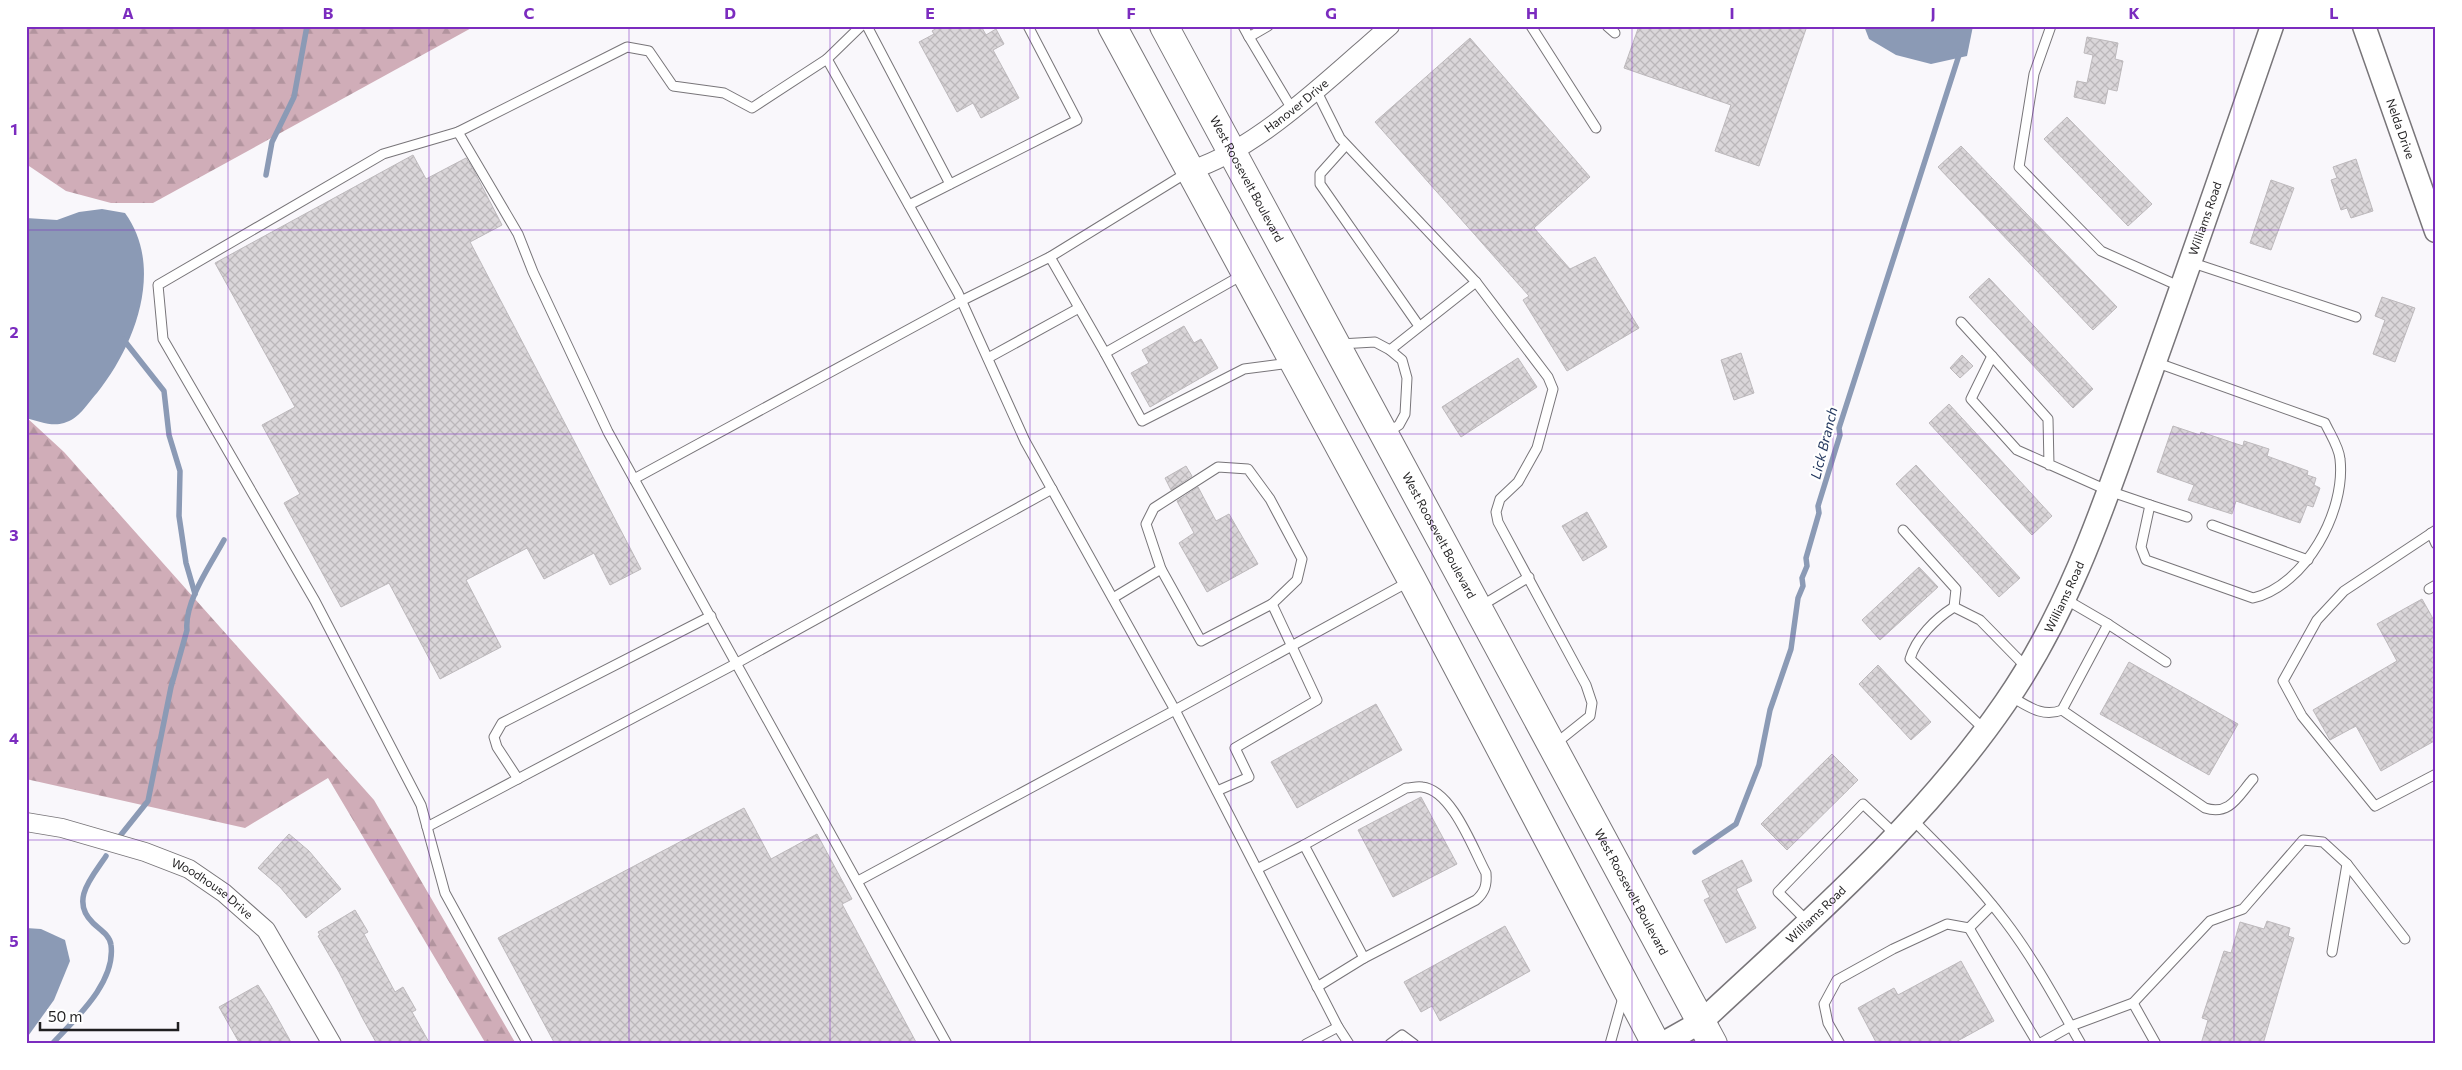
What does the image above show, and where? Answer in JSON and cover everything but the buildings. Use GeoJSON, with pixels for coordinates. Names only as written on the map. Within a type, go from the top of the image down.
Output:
{"type":"FeatureCollection","features":[{"type":"Feature","properties":{"kind":"highway"},"geometry":{"type":"LineString","coordinates":[[1112,26],[1412,580],[1656,1044]]}},
{"type":"Feature","properties":{"kind":"highway","name":"West Roosevelt Boulevard"},"geometry":{"type":"LineString","coordinates":[[1164,26],[1707,1033]]}},
{"type":"Feature","properties":{"kind":"street","name":"Hanover Drive"},"geometry":{"type":"LineString","coordinates":[[1191,170],[1212,163],[1232,152],[1292,110],[1390,26]]}},
{"type":"Feature","properties":{"kind":"street","name":"Williams Road"},"geometry":{"type":"LineString","coordinates":[[1662,1044],[1707,1033],[1807,921],[1912,819],[1949,778],[2010,696],[2028,668],[2065,599],[2083,559],[2109,491],[2182,288],[2272,26]]}},
{"type":"Feature","properties":{"kind":"street","name":"Nelda Drive"},"geometry":{"type":"LineString","coordinates":[[2366,27],[2431,202],[2436,231]]}},
{"type":"Feature","properties":{"kind":"street","name":"Woodhouse Drive"},"geometry":{"type":"LineString","coordinates":[[26,822],[62,828],[145,852],[189,869],[224,893],[266,930],[291,970],[332,1044]]}},
{"type":"Feature","properties":{"kind":"lane"},"geometry":{"type":"LineString","coordinates":[[528,1044],[445,893],[421,805],[315,600],[163,339],[158,285],[383,154],[458,132],[627,47],[649,51],[673,86],[724,93],[752,108],[827,59],[861,26]]}},
{"type":"Feature","properties":{"kind":"lane"},"geometry":{"type":"LineString","coordinates":[[867,26],[950,184]]}},
{"type":"Feature","properties":{"kind":"lane"},"geometry":{"type":"LineString","coordinates":[[909,205],[1077,120],[1028,26]]}},
{"type":"Feature","properties":{"kind":"lane"},"geometry":{"type":"LineString","coordinates":[[1243,26],[1292,110]]}},
{"type":"Feature","properties":{"kind":"lane"},"geometry":{"type":"LineString","coordinates":[[1249,37],[1268,26]]}},
{"type":"Feature","properties":{"kind":"lane"},"geometry":{"type":"LineString","coordinates":[[1531,26],[1596,128]]}},
{"type":"Feature","properties":{"kind":"lane"},"geometry":{"type":"LineString","coordinates":[[1607,26],[1615,33]]}},
{"type":"Feature","properties":{"kind":"lane"},"geometry":{"type":"LineString","coordinates":[[2052,26],[2034,74],[2019,167],[2101,251],[2182,288]]}},
{"type":"Feature","properties":{"kind":"lane"},"geometry":{"type":"LineString","coordinates":[[827,59],[961,301],[1025,441],[1175,710],[1317,987],[1349,1044]]}},
{"type":"Feature","properties":{"kind":"lane"},"geometry":{"type":"LineString","coordinates":[[1316,90],[1340,138],[1476,282],[1548,376],[1553,389],[1537,448],[1518,482],[1500,499],[1496,512],[1498,522],[1586,685],[1592,703],[1590,716],[1553,746]]}},
{"type":"Feature","properties":{"kind":"lane"},"geometry":{"type":"LineString","coordinates":[[458,132],[518,234],[608,432],[947,1044]]}},
{"type":"Feature","properties":{"kind":"lane"},"geometry":{"type":"LineString","coordinates":[[1346,145],[1320,174],[1320,184],[1419,326]]}},
{"type":"Feature","properties":{"kind":"lane"},"geometry":{"type":"LineString","coordinates":[[634,479],[961,301],[1050,257],[1191,170]]}},
{"type":"Feature","properties":{"kind":"lane"},"geometry":{"type":"LineString","coordinates":[[1050,257],[1142,421],[1244,370],[1295,362]]}},
{"type":"Feature","properties":{"kind":"lane"},"geometry":{"type":"LineString","coordinates":[[2190,262],[2356,317]]}},
{"type":"Feature","properties":{"kind":"lane"},"geometry":{"type":"LineString","coordinates":[[1105,353],[1246,273]]}},
{"type":"Feature","properties":{"kind":"lane"},"geometry":{"type":"LineString","coordinates":[[1390,350],[1476,282]]}},
{"type":"Feature","properties":{"kind":"lane"},"geometry":{"type":"LineString","coordinates":[[988,358],[1079,308]]}},
{"type":"Feature","properties":{"kind":"lane"},"geometry":{"type":"LineString","coordinates":[[1961,322],[2048,418],[2049,465]]}},
{"type":"Feature","properties":{"kind":"lane"},"geometry":{"type":"LineString","coordinates":[[1336,344],[1375,342],[1390,350],[1402,360],[1408,378],[1406,414],[1399,424],[1384,435]]}},
{"type":"Feature","properties":{"kind":"lane"},"geometry":{"type":"LineString","coordinates":[[1992,356],[1971,399],[2017,450],[2109,491],[2187,517]]}},
{"type":"Feature","properties":{"kind":"lane"},"geometry":{"type":"LineString","coordinates":[[2150,505],[2140,547],[2146,560],[2253,598],[2266,595],[2300,569],[2308,560],[2326,531],[2340,489],[2340,457],[2325,423],[2156,362]]}},
{"type":"Feature","properties":{"kind":"lane"},"geometry":{"type":"LineString","coordinates":[[1218,467],[1248,469],[1270,499],[1302,559],[1297,580],[1272,604],[1201,641],[1161,569],[1146,524],[1154,508],[1218,467]]}},
{"type":"Feature","properties":{"kind":"lane"},"geometry":{"type":"LineString","coordinates":[[427,827],[737,663],[1052,489]]}},
{"type":"Feature","properties":{"kind":"lane"},"geometry":{"type":"LineString","coordinates":[[2212,525],[2308,560]]}},
{"type":"Feature","properties":{"kind":"lane"},"geometry":{"type":"LineString","coordinates":[[1903,530],[1956,589],[1954,608]]}},
{"type":"Feature","properties":{"kind":"lane"},"geometry":{"type":"LineString","coordinates":[[2436,544],[2433,531],[2344,591],[2316,620],[2283,681],[2302,716],[2375,806],[2436,774]]}},
{"type":"Feature","properties":{"kind":"lane"},"geometry":{"type":"LineString","coordinates":[[1113,598],[1161,569]]}},
{"type":"Feature","properties":{"kind":"lane"},"geometry":{"type":"LineString","coordinates":[[1478,608],[1529,577]]}},
{"type":"Feature","properties":{"kind":"lane"},"geometry":{"type":"LineString","coordinates":[[858,881],[1412,580]]}},
{"type":"Feature","properties":{"kind":"lane"},"geometry":{"type":"LineString","coordinates":[[2065,599],[2108,624],[2166,662]]}},
{"type":"Feature","properties":{"kind":"lane"},"geometry":{"type":"LineString","coordinates":[[1217,791],[1249,777],[1235,748],[1317,700],[1293,645],[1272,604]]}},
{"type":"Feature","properties":{"kind":"lane"},"geometry":{"type":"LineString","coordinates":[[1954,608],[1980,620],[2028,668]]}},
{"type":"Feature","properties":{"kind":"lane"},"geometry":{"type":"LineString","coordinates":[[1954,608],[1943,614],[1914,645],[1910,659],[1985,730]]}},
{"type":"Feature","properties":{"kind":"lane"},"geometry":{"type":"LineString","coordinates":[[518,779],[496,747],[494,737],[502,722],[711,616]]}},
{"type":"Feature","properties":{"kind":"lane"},"geometry":{"type":"LineString","coordinates":[[2010,696],[2043,712],[2051,714],[2062,710],[2108,624]]}},
{"type":"Feature","properties":{"kind":"lane"},"geometry":{"type":"LineString","coordinates":[[2062,710],[2205,808],[2215,811],[2229,808],[2253,779]]}},
{"type":"Feature","properties":{"kind":"lane"},"geometry":{"type":"LineString","coordinates":[[1257,869],[1406,788],[1422,787],[1439,794],[1450,806],[1486,873],[1487,883],[1483,893],[1476,900],[1364,958],[1317,987]]}},
{"type":"Feature","properties":{"kind":"lane"},"geometry":{"type":"LineString","coordinates":[[1807,921],[1778,892],[1863,804],[1896,835]]}},
{"type":"Feature","properties":{"kind":"lane"},"geometry":{"type":"LineString","coordinates":[[1912,819],[1956,862],[1992,905],[2016,938],[2081,1044]]}},
{"type":"Feature","properties":{"kind":"lane"},"geometry":{"type":"LineString","coordinates":[[1840,1044],[1828,1023],[1824,1004],[1837,980],[1947,924],[1969,928],[2038,1044],[2071,1026],[2133,1003],[2210,921],[2243,909],[2303,840],[2323,842],[2347,864],[2405,939]]}},
{"type":"Feature","properties":{"kind":"lane"},"geometry":{"type":"LineString","coordinates":[[1304,845],[1364,958]]}},
{"type":"Feature","properties":{"kind":"lane"},"geometry":{"type":"LineString","coordinates":[[2332,952],[2347,864]]}},
{"type":"Feature","properties":{"kind":"lane"},"geometry":{"type":"LineString","coordinates":[[1969,928],[1992,905]]}},
{"type":"Feature","properties":{"kind":"lane"},"geometry":{"type":"LineString","coordinates":[[1610,1044],[1616,1015],[1626,986]]}},
{"type":"Feature","properties":{"kind":"lane"},"geometry":{"type":"LineString","coordinates":[[2133,1003],[2156,1044]]}},
{"type":"Feature","properties":{"kind":"lane"},"geometry":{"type":"LineString","coordinates":[[1306,1044],[1338,1027]]}},
{"type":"Feature","properties":{"kind":"lane"},"geometry":{"type":"LineString","coordinates":[[1390,1044],[1402,1036],[1414,1044]]}},
{"type":"Feature","properties":{"kind":"green space"},"geometry":{"type":"Polygon","coordinates":[[[26,26],[475,26],[153,203],[111,203],[66,191],[26,164],[26,26]]]}},
{"type":"Feature","properties":{"kind":"green space"},"geometry":{"type":"Polygon","coordinates":[[[26,417],[64,452],[374,800],[516,1044],[486,1044],[328,778],[245,828],[26,779],[26,417]]]}},
{"type":"Feature","properties":{"kind":"water"},"geometry":{"type":"Polygon","coordinates":[[[1864,26],[1973,26],[1967,56],[1931,64],[1896,55],[1869,39],[1864,26]]]}},
{"type":"Feature","properties":{"kind":"water"},"geometry":{"type":"Polygon","coordinates":[[[102,209],[125,213],[137,235],[143,258],[144,282],[133,330],[111,374],[78,415],[69,421],[59,424],[45,423],[26,418],[26,218],[57,220],[79,212],[102,209]]]}},
{"type":"Feature","properties":{"kind":"water"},"geometry":{"type":"Polygon","coordinates":[[[26,928],[41,929],[65,940],[70,961],[54,1000],[26,1039],[26,928]]]}},
{"type":"Feature","properties":{"kind":"waterway"},"geometry":{"type":"LineString","coordinates":[[266,175],[272,142],[294,97],[307,26]]}},
{"type":"Feature","properties":{"kind":"waterway","name":"Lick Branch"},"geometry":{"type":"LineString","coordinates":[[1695,852],[1736,824],[1759,765],[1770,710],[1791,649],[1798,598],[1803,586],[1802,578],[1807,566],[1806,558],[1819,513],[1818,506],[1840,435],[1839,428],[1960,52]]}},
{"type":"Feature","properties":{"kind":"waterway"},"geometry":{"type":"LineString","coordinates":[[123,339],[164,391],[169,435],[180,471],[179,516],[186,563],[195,594]]}},
{"type":"Feature","properties":{"kind":"waterway"},"geometry":{"type":"LineString","coordinates":[[120,836],[148,801],[171,687],[187,630],[190,608],[194,596],[224,540]]}},
{"type":"Feature","properties":{"kind":"waterway"},"geometry":{"type":"LineString","coordinates":[[52,1044],[82,1012],[101,986],[107,973],[111,959],[110,941],[86,914],[83,906],[86,888],[106,856]]}}]}
